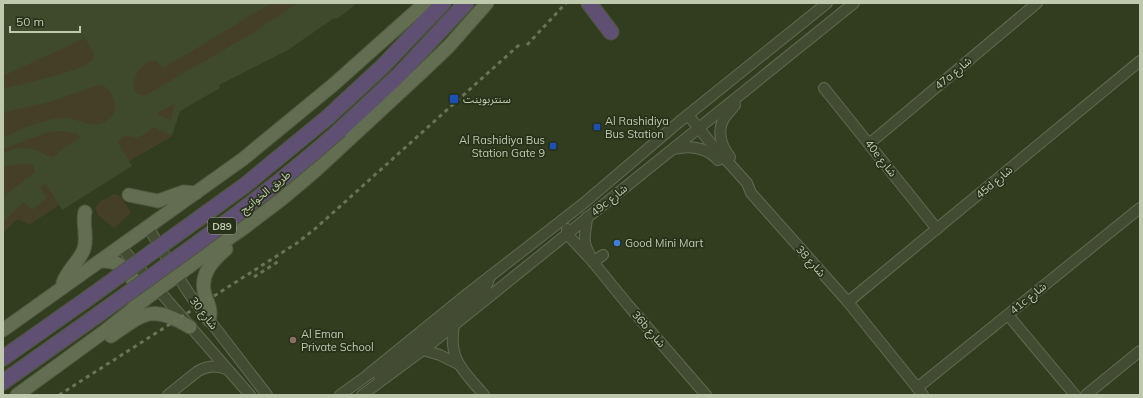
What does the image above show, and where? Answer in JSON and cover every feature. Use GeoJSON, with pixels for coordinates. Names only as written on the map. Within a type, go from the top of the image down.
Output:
{"type":"FeatureCollection","features":[{"type":"Feature","properties":{"kind":"highway","name":"طريق الخوانيج"},"geometry":{"type":"LineString","coordinates":[[3,358],[244,186],[328,117],[383,66],[443,3]]}},
{"type":"Feature","properties":{"kind":"highway","name":"طريق الخوانيج"},"geometry":{"type":"LineString","coordinates":[[3,382],[190,250],[244,209],[340,130],[399,75],[466,3]]}},
{"type":"Feature","properties":{"kind":"highway"},"geometry":{"type":"LineString","coordinates":[[589,3],[611,32]]}},
{"type":"Feature","properties":{"kind":"main road"},"geometry":{"type":"LineString","coordinates":[[3,330],[62,286],[100,261],[243,159],[333,85],[425,3]]}},
{"type":"Feature","properties":{"kind":"main road"},"geometry":{"type":"LineString","coordinates":[[17,395],[84,347],[176,275],[245,227],[283,198],[315,171],[448,46],[487,3]]}},
{"type":"Feature","properties":{"kind":"main road"},"geometry":{"type":"LineString","coordinates":[[129,196],[158,201],[183,192],[196,193]]}},
{"type":"Feature","properties":{"kind":"main road"},"geometry":{"type":"LineString","coordinates":[[62,286],[66,276],[78,260],[84,247],[86,235],[84,219],[85,212]]}},
{"type":"Feature","properties":{"kind":"main road"},"geometry":{"type":"LineString","coordinates":[[209,320],[210,309],[204,290],[204,279],[206,272],[214,259],[236,239],[245,227]]}},
{"type":"Feature","properties":{"kind":"main road"},"geometry":{"type":"LineString","coordinates":[[100,261],[114,261],[125,268],[134,284],[134,290],[130,303],[110,323],[105,331]]}},
{"type":"Feature","properties":{"kind":"main road"},"geometry":{"type":"LineString","coordinates":[[84,347],[110,338],[136,320],[150,314],[167,315],[190,327]]}},
{"type":"Feature","properties":{"kind":"street","name":"49c شارع"},"geometry":{"type":"LineString","coordinates":[[340,395],[365,377],[584,202],[688,114],[827,3]]}},
{"type":"Feature","properties":{"kind":"street"},"geometry":{"type":"LineString","coordinates":[[823,28],[847,3]]}},
{"type":"Feature","properties":{"kind":"street","name":"49c شارع"},"geometry":{"type":"LineString","coordinates":[[362,395],[423,350],[854,3]]}},
{"type":"Feature","properties":{"kind":"street","name":"47a شارع"},"geometry":{"type":"LineString","coordinates":[[870,143],[1037,3]]}},
{"type":"Feature","properties":{"kind":"street","name":"45d شارع"},"geometry":{"type":"LineString","coordinates":[[848,302],[1140,61]]}},
{"type":"Feature","properties":{"kind":"street","name":"40e شارع"},"geometry":{"type":"LineString","coordinates":[[824,88],[938,229]]}},
{"type":"Feature","properties":{"kind":"street"},"geometry":{"type":"LineString","coordinates":[[742,93],[736,104],[721,124],[720,136],[726,152],[749,179],[751,193]]}},
{"type":"Feature","properties":{"kind":"street","name":"شارع 38"},"geometry":{"type":"LineString","coordinates":[[688,114],[698,128],[747,183],[751,193],[848,302],[920,392]]}},
{"type":"Feature","properties":{"kind":"street"},"geometry":{"type":"LineString","coordinates":[[672,149],[693,147],[708,151],[714,155],[741,185],[751,193]]}},
{"type":"Feature","properties":{"kind":"street"},"geometry":{"type":"LineString","coordinates":[[567,234],[568,222],[584,202]]}},
{"type":"Feature","properties":{"kind":"street","name":"41c شارع"},"geometry":{"type":"LineString","coordinates":[[920,392],[1008,315],[1140,208]]}},
{"type":"Feature","properties":{"kind":"street","name":"36b شارع"},"geometry":{"type":"LineString","coordinates":[[587,217],[584,241],[585,247],[594,262]]}},
{"type":"Feature","properties":{"kind":"street","name":"شارع 30"},"geometry":{"type":"LineString","coordinates":[[148,227],[176,275],[267,395]]}},
{"type":"Feature","properties":{"kind":"street","name":"36b شارع"},"geometry":{"type":"LineString","coordinates":[[567,234],[594,262],[628,305],[706,395]]}},
{"type":"Feature","properties":{"kind":"street","name":"شارع 30"},"geometry":{"type":"LineString","coordinates":[[120,246],[250,395]]}},
{"type":"Feature","properties":{"kind":"street"},"geometry":{"type":"LineString","coordinates":[[594,262],[603,255]]}},
{"type":"Feature","properties":{"kind":"street"},"geometry":{"type":"LineString","coordinates":[[371,388],[386,369],[483,290],[489,282],[490,276]]}},
{"type":"Feature","properties":{"kind":"street"},"geometry":{"type":"LineString","coordinates":[[1008,315],[1074,395]]}},
{"type":"Feature","properties":{"kind":"street"},"geometry":{"type":"LineString","coordinates":[[454,325],[452,347],[458,364],[484,395]]}},
{"type":"Feature","properties":{"kind":"street"},"geometry":{"type":"LineString","coordinates":[[423,350],[440,354],[458,364]]}},
{"type":"Feature","properties":{"kind":"street"},"geometry":{"type":"LineString","coordinates":[[1086,395],[1140,351]]}},
{"type":"Feature","properties":{"kind":"street"},"geometry":{"type":"LineString","coordinates":[[168,395],[202,368],[219,367],[229,371]]}},
{"type":"Feature","properties":{"kind":"shaded area"},"geometry":{"type":"Polygon","coordinates":[[[3,3],[357,3],[337,19],[334,18],[288,50],[219,85],[220,88],[180,111],[172,136],[129,161],[132,166],[62,210],[59,205],[30,224],[17,219],[3,233],[3,3]]]}},
{"type":"Feature","properties":{"kind":"shaded area"},"geometry":{"type":"Polygon","coordinates":[[[272,3],[298,3],[251,34],[146,95],[140,95],[135,90],[135,78],[139,71],[149,62],[155,61],[159,63],[162,69],[272,3]]]}},
{"type":"Feature","properties":{"kind":"shaded area"},"geometry":{"type":"Polygon","coordinates":[[[85,38],[93,53],[93,58],[89,63],[67,72],[3,89],[3,76],[85,38]]]}},
{"type":"Feature","properties":{"kind":"shaded area"},"geometry":{"type":"Polygon","coordinates":[[[99,85],[107,88],[114,100],[115,105],[115,110],[112,115],[104,122],[88,124],[70,118],[57,118],[34,124],[3,137],[3,112],[46,103],[99,85]]]}},
{"type":"Feature","properties":{"kind":"shaded area"},"geometry":{"type":"Polygon","coordinates":[[[175,103],[171,120],[156,114],[175,103]]]}},
{"type":"Feature","properties":{"kind":"shaded area"},"geometry":{"type":"Polygon","coordinates":[[[154,127],[172,136],[129,161],[118,143],[120,138],[126,135],[130,137],[137,137],[154,127]]]}},
{"type":"Feature","properties":{"kind":"shaded area"},"geometry":{"type":"Polygon","coordinates":[[[60,131],[78,134],[80,138],[66,146],[53,157],[47,156],[34,149],[25,148],[3,153],[3,149],[45,133],[60,131]]]}},
{"type":"Feature","properties":{"kind":"shaded area"},"geometry":{"type":"Polygon","coordinates":[[[22,164],[33,165],[35,172],[3,197],[3,167],[22,164]]]}},
{"type":"Feature","properties":{"kind":"shaded area"},"geometry":{"type":"Polygon","coordinates":[[[46,184],[59,205],[30,224],[17,219],[3,233],[3,222],[24,202],[32,210],[47,198],[40,187],[46,184]]]}},
{"type":"Feature","properties":{"kind":"shaded area"},"geometry":{"type":"Polygon","coordinates":[[[114,194],[120,196],[131,213],[114,228],[98,215],[95,208],[101,201],[114,194]]]}},
{"type":"Feature","properties":{"kind":"railway"},"geometry":{"type":"LineString","coordinates":[[527,45],[566,3]]}},
{"type":"Feature","properties":{"kind":"railway"},"geometry":{"type":"LineString","coordinates":[[59,395],[297,243],[316,228],[520,44]]}},
{"type":"Feature","properties":{"kind":"railway"},"geometry":{"type":"LineString","coordinates":[[254,277],[279,261]]}},
{"type":"Feature","properties":{"kind":"place","name":"سنتربوينت"},"geometry":{"type":"Point","coordinates":[454,99]}},
{"type":"Feature","properties":{"kind":"place","name":"Al Rashidiya Bus Station"},"geometry":{"type":"Point","coordinates":[597,127]}},
{"type":"Feature","properties":{"kind":"place","name":"Al Rashidiya Bus Station Gate 9"},"geometry":{"type":"Point","coordinates":[553,146]}},
{"type":"Feature","properties":{"kind":"place","name":"Good Mini Mart"},"geometry":{"type":"Point","coordinates":[617,243]}},
{"type":"Feature","properties":{"kind":"place","name":"Al Eman Private School"},"geometry":{"type":"Point","coordinates":[293,340]}}]}
